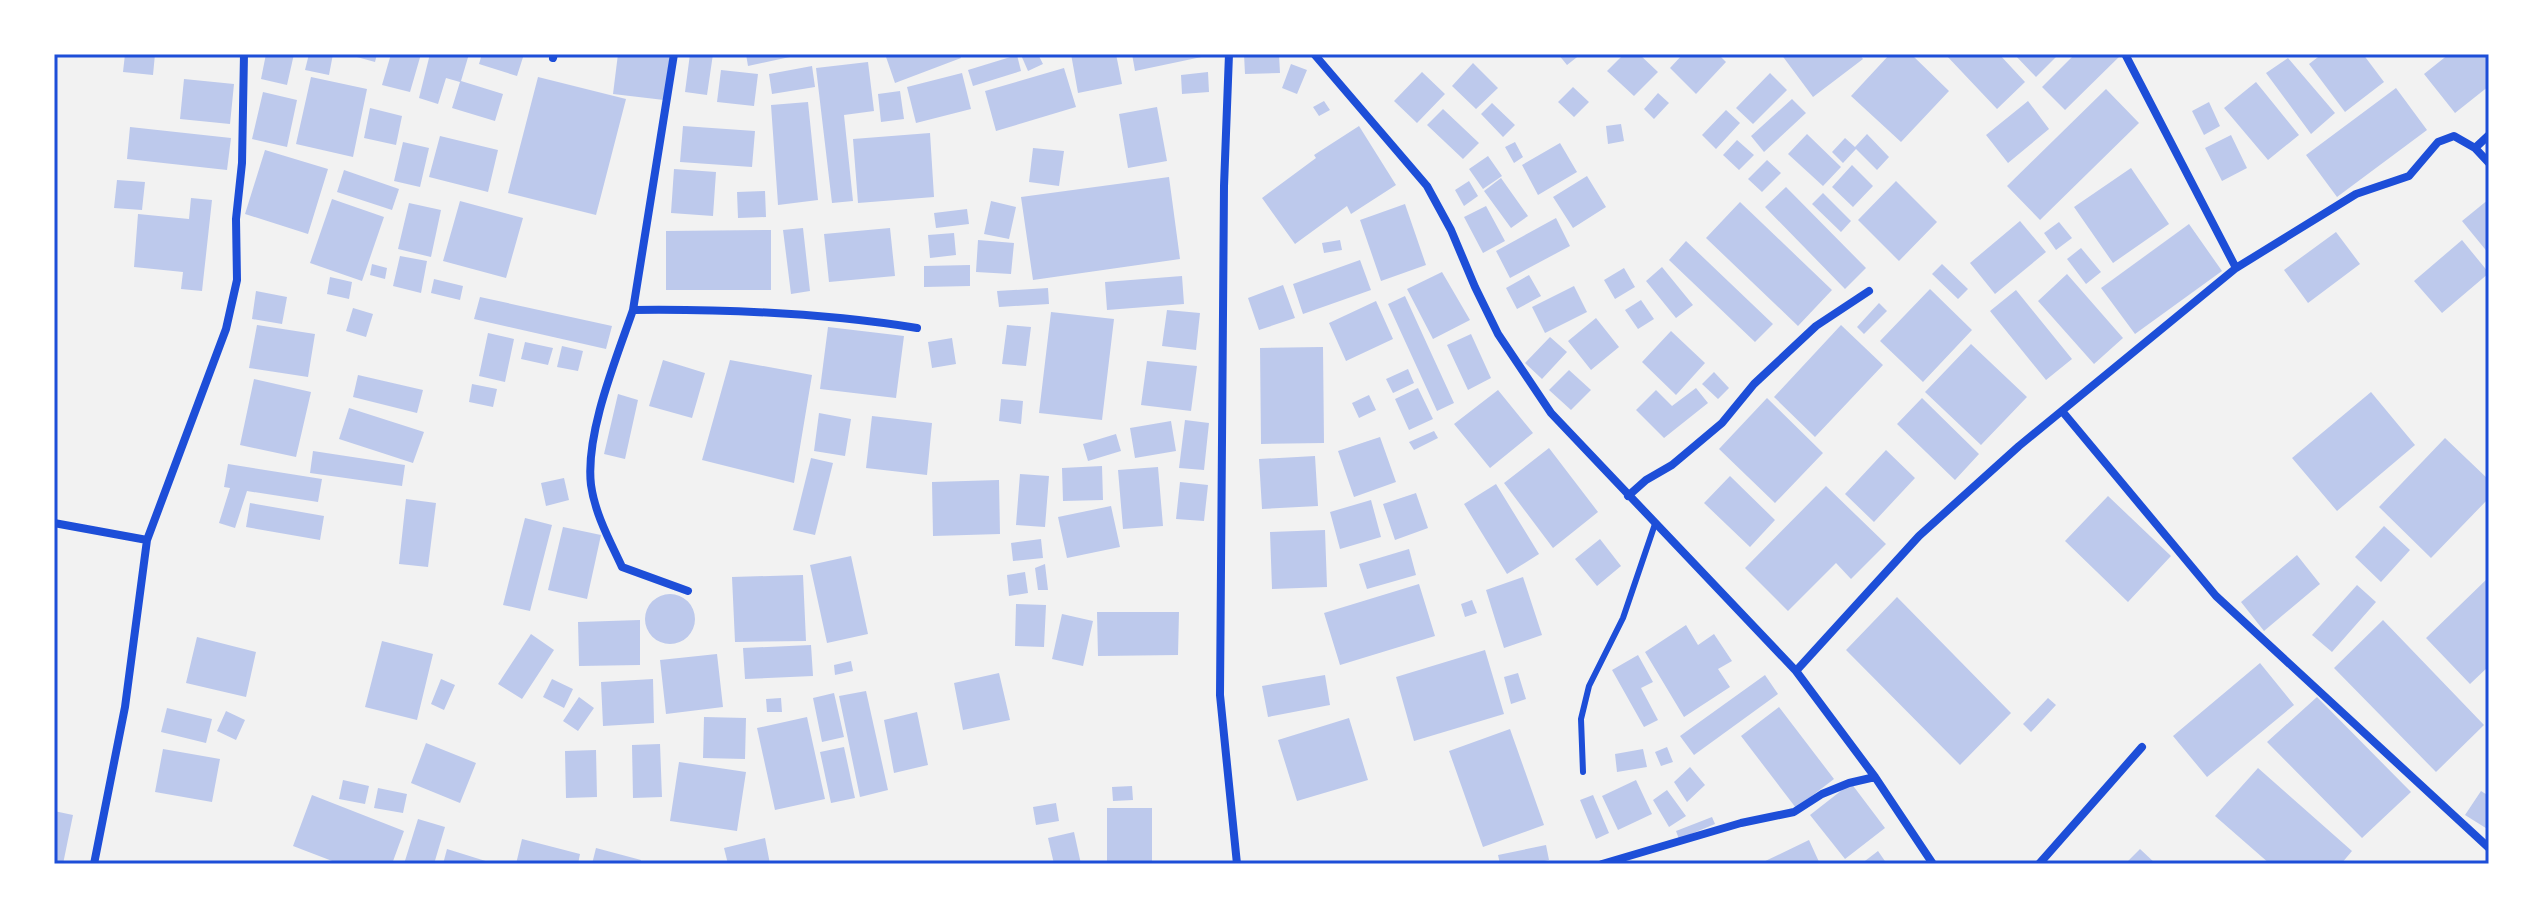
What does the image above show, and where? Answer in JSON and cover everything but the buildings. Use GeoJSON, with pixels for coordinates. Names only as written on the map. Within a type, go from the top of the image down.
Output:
{"type":"FeatureCollection","features":[{"type":"Feature","properties":{"kind":"street"},"geometry":{"type":"LineString","coordinates":[[94,864],[125,707],[147,540],[226,329],[237,280],[236,219],[242,163],[244,54]]}},
{"type":"Feature","properties":{"kind":"street"},"geometry":{"type":"LineString","coordinates":[[674,54],[633,310],[597,425],[591,484],[596,507],[622,567],[688,591]]}},
{"type":"Feature","properties":{"kind":"street"},"geometry":{"type":"LineString","coordinates":[[1229,54],[1224,186],[1220,695],[1237,864]]}},
{"type":"Feature","properties":{"kind":"street"},"geometry":{"type":"LineString","coordinates":[[1314,54],[1427,186],[1451,230],[1486,310],[1525,377],[1551,413],[1796,671],[1875,777],[1933,864]]}},
{"type":"Feature","properties":{"kind":"street"},"geometry":{"type":"LineString","coordinates":[[2125,54],[2236,268]]}},
{"type":"Feature","properties":{"kind":"street"},"geometry":{"type":"LineString","coordinates":[[2475,148],[2489,135]]}},
{"type":"Feature","properties":{"kind":"street"},"geometry":{"type":"LineString","coordinates":[[1796,671],[1919,536],[2062,411],[2236,268],[2356,194],[2409,176],[2438,142],[2454,136],[2475,148],[2489,163]]}},
{"type":"Feature","properties":{"kind":"street"},"geometry":{"type":"LineString","coordinates":[[1628,496],[1646,480],[1672,465],[1722,423],[1754,384],[1816,326],[1869,291]]}},
{"type":"Feature","properties":{"kind":"street"},"geometry":{"type":"LineString","coordinates":[[633,310],[692,309],[780,314],[917,328]]}},
{"type":"Feature","properties":{"kind":"street"},"geometry":{"type":"LineString","coordinates":[[2062,411],[2216,596],[2489,848]]}},
{"type":"Feature","properties":{"kind":"street"},"geometry":{"type":"LineString","coordinates":[[54,523],[147,540]]}},
{"type":"Feature","properties":{"kind":"street"},"geometry":{"type":"LineString","coordinates":[[2039,864],[2142,747]]}},
{"type":"Feature","properties":{"kind":"street"},"geometry":{"type":"LineString","coordinates":[[1602,864],[1741,823],[1794,812],[1822,794],[1875,777]]}},
{"type":"Feature","properties":{"kind":"lane"},"geometry":{"type":"LineString","coordinates":[[1583,772],[1581,719],[1589,686],[1623,618],[1655,524]]}}]}
